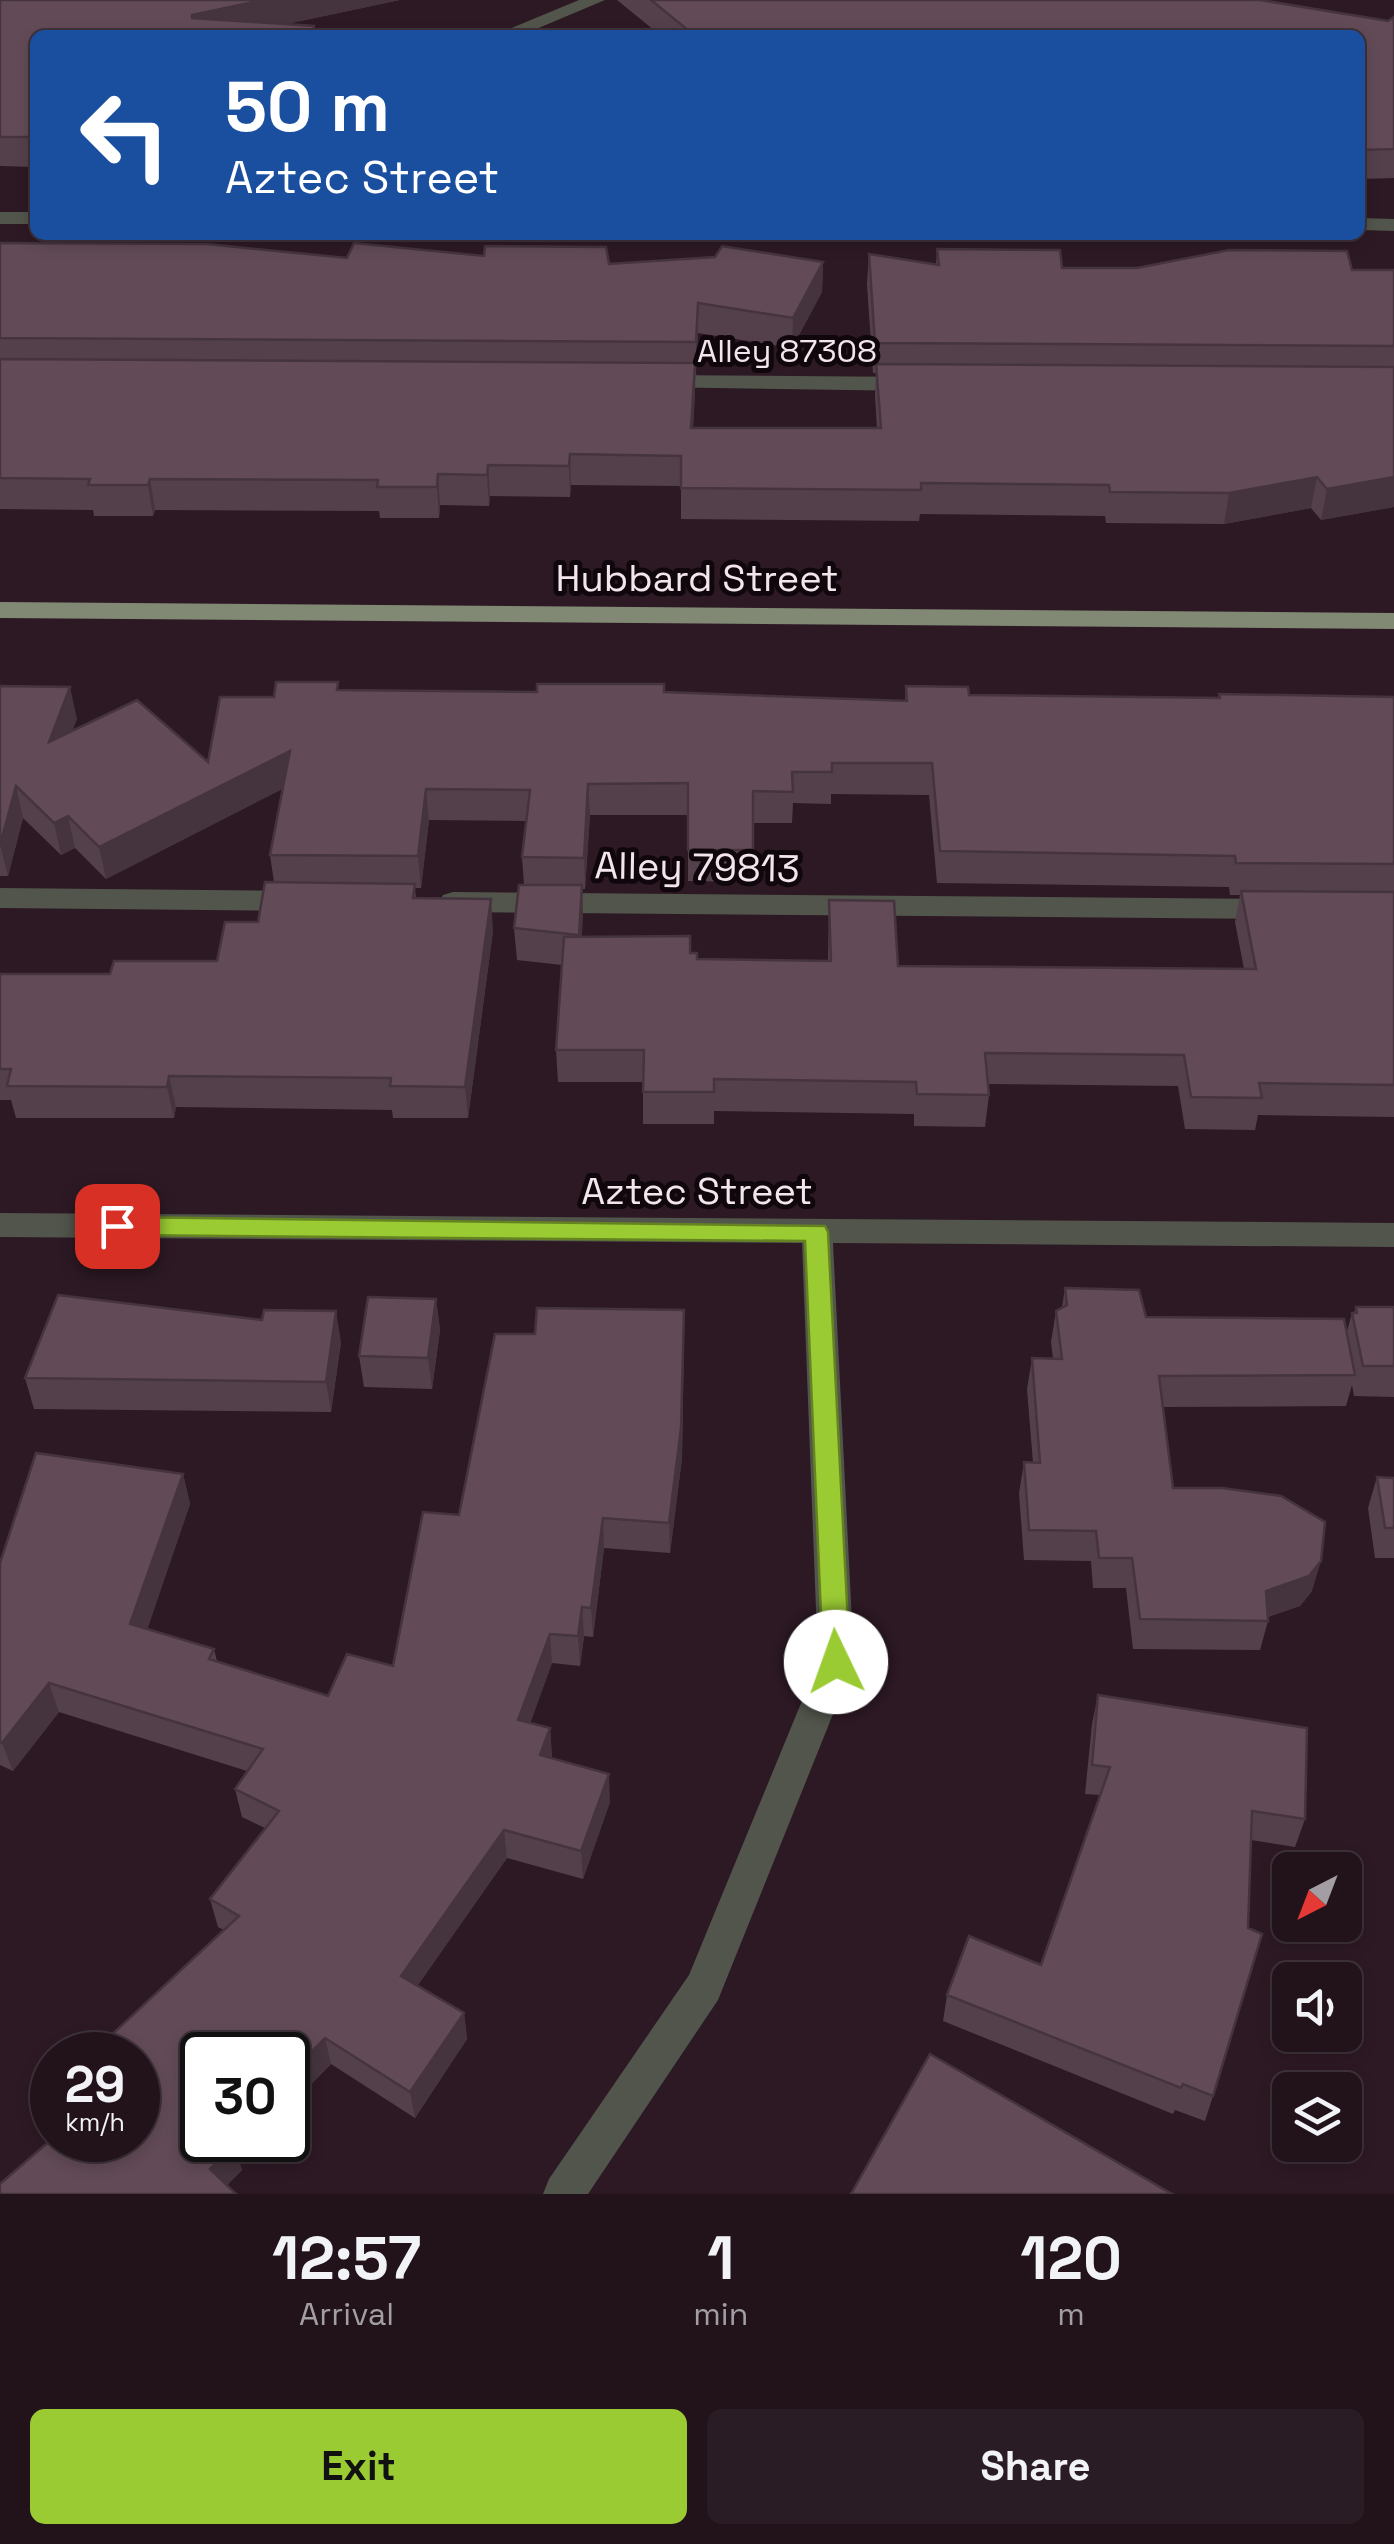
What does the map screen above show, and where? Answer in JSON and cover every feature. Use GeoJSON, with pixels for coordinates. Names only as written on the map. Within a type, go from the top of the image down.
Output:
{"type":"FeatureCollection","features":[{"type":"Feature","properties":{"kind":"main road","name":"Hubbard Street"},"geometry":{"type":"LineString","coordinates":[[0,610],[1394,621]]}},
{"type":"Feature","properties":{"kind":"street"},"geometry":{"type":"LineString","coordinates":[[518,30],[596,0]]}},
{"type":"Feature","properties":{"kind":"street"},"geometry":{"type":"LineString","coordinates":[[0,218],[30,218]]}},
{"type":"Feature","properties":{"kind":"street"},"geometry":{"type":"LineString","coordinates":[[1365,224],[1394,225]]}},
{"type":"Feature","properties":{"kind":"street","name":"Alley 87308"},"geometry":{"type":"LineString","coordinates":[[637,382],[936,384]]}},
{"type":"Feature","properties":{"kind":"street"},"geometry":{"type":"LineString","coordinates":[[0,898],[338,901]]}},
{"type":"Feature","properties":{"kind":"street","name":"Alley 79813"},"geometry":{"type":"LineString","coordinates":[[418,902],[1314,910]]}},
{"type":"Feature","properties":{"kind":"street","name":"Aztec Street"},"geometry":{"type":"LineString","coordinates":[[0,1225],[1394,1234]]}},
{"type":"Feature","properties":{"kind":"street"},"geometry":{"type":"LineString","coordinates":[[564,2194],[704,1987],[836,1662],[816,1232]]}},
{"type":"Feature","properties":{"kind":"building"},"geometry":{"type":"Polygon","coordinates":[[[0,0],[263,0],[192,18],[314,26],[313,30],[30,30],[30,137],[0,137],[0,0]]]}},
{"type":"Feature","properties":{"kind":"building"},"geometry":{"type":"Polygon","coordinates":[[[651,0],[1260,0],[1388,21],[1394,17],[1394,149],[1365,150],[1365,30],[688,30],[651,0]]]}},
{"type":"Feature","properties":{"kind":"building"},"geometry":{"type":"Polygon","coordinates":[[[0,243],[207,244],[347,258],[354,243],[484,256],[485,246],[606,247],[609,264],[715,257],[722,246],[823,262],[793,318],[698,303],[696,342],[0,338],[0,243]]]}},
{"type":"Feature","properties":{"kind":"building"},"geometry":{"type":"Polygon","coordinates":[[[937,249],[1060,250],[1062,268],[1137,268],[1229,250],[1347,251],[1352,270],[1394,270],[1394,346],[875,343],[869,254],[939,265],[937,249]]]}},
{"type":"Feature","properties":{"kind":"building"},"geometry":{"type":"Polygon","coordinates":[[[0,359],[695,363],[691,428],[881,428],[876,364],[1394,367],[1394,477],[1327,489],[1317,477],[1229,493],[1110,492],[1109,485],[921,483],[921,490],[681,488],[681,456],[570,454],[569,466],[488,465],[487,475],[438,474],[437,487],[377,487],[378,480],[150,479],[148,485],[88,485],[90,479],[0,478],[0,359]]]}},
{"type":"Feature","properties":{"kind":"building"},"geometry":{"type":"Polygon","coordinates":[[[276,682],[338,682],[337,690],[537,692],[537,684],[664,684],[664,692],[907,701],[906,686],[968,687],[969,695],[1394,697],[1394,864],[1236,863],[1235,856],[940,851],[932,763],[832,763],[832,772],[792,772],[793,792],[753,791],[753,850],[688,850],[688,783],[588,784],[584,858],[522,857],[530,790],[426,789],[418,856],[270,855],[290,751],[99,847],[68,816],[54,823],[16,786],[0,845],[0,686],[70,687],[49,742],[137,700],[208,762],[220,697],[274,697],[276,682]]]}},
{"type":"Feature","properties":{"kind":"building"},"geometry":{"type":"Polygon","coordinates":[[[265,882],[415,884],[413,898],[491,899],[465,1087],[390,1086],[391,1078],[169,1076],[167,1087],[7,1086],[11,1069],[0,1069],[0,974],[110,974],[114,961],[217,961],[225,922],[258,922],[265,882]]]}},
{"type":"Feature","properties":{"kind":"building"},"geometry":{"type":"Polygon","coordinates":[[[519,885],[582,885],[579,935],[514,928],[519,885]]]}},
{"type":"Feature","properties":{"kind":"building"},"geometry":{"type":"Polygon","coordinates":[[[1241,891],[1394,892],[1394,1085],[1259,1083],[1262,1098],[1191,1097],[1184,1055],[985,1053],[989,1095],[917,1094],[916,1082],[714,1079],[714,1092],[643,1092],[644,1050],[556,1050],[564,937],[690,936],[690,953],[697,953],[697,959],[831,961],[829,900],[894,901],[898,966],[1256,969],[1241,891]]]}},
{"type":"Feature","properties":{"kind":"building"},"geometry":{"type":"Polygon","coordinates":[[[1065,1288],[1139,1290],[1146,1317],[1344,1319],[1355,1375],[1159,1376],[1173,1488],[1222,1488],[1281,1496],[1325,1522],[1321,1561],[1309,1576],[1266,1591],[1268,1621],[1140,1619],[1132,1558],[1099,1558],[1096,1531],[1029,1530],[1024,1462],[1040,1463],[1032,1358],[1062,1359],[1056,1311],[1067,1305],[1065,1288]]]}},
{"type":"Feature","properties":{"kind":"building"},"geometry":{"type":"Polygon","coordinates":[[[58,1295],[262,1320],[264,1310],[336,1311],[326,1382],[25,1378],[58,1295]]]}},
{"type":"Feature","properties":{"kind":"building"},"geometry":{"type":"Polygon","coordinates":[[[368,1297],[436,1299],[428,1358],[359,1356],[368,1297]]]}},
{"type":"Feature","properties":{"kind":"building"},"geometry":{"type":"Polygon","coordinates":[[[1356,1307],[1394,1307],[1394,1366],[1363,1366],[1352,1313],[1357,1313],[1356,1307]]]}},
{"type":"Feature","properties":{"kind":"building"},"geometry":{"type":"Polygon","coordinates":[[[537,1308],[684,1310],[681,1428],[669,1523],[603,1518],[591,1608],[582,1607],[578,1636],[550,1634],[518,1720],[550,1728],[540,1755],[609,1774],[581,1851],[504,1830],[401,1976],[464,2013],[410,2092],[325,2038],[310,2053],[310,2032],[180,2032],[180,2162],[217,2162],[210,2169],[236,2194],[0,2194],[0,2184],[30,2158],[30,2162],[160,2162],[160,2032],[115,2032],[239,1916],[210,1899],[279,1811],[235,1789],[263,1749],[49,1683],[0,1742],[0,1563],[36,1453],[183,1474],[130,1624],[214,1649],[209,1659],[328,1696],[347,1654],[393,1666],[423,1512],[459,1515],[495,1334],[535,1334],[537,1308]]]}},
{"type":"Feature","properties":{"kind":"building"},"geometry":{"type":"Polygon","coordinates":[[[1377,1477],[1394,1478],[1394,1528],[1385,1528],[1377,1477]]]}},
{"type":"Feature","properties":{"kind":"building"},"geometry":{"type":"Polygon","coordinates":[[[1098,1695],[1307,1728],[1305,1819],[1252,1811],[1248,1928],[1262,1934],[1213,2096],[1183,2084],[1181,2088],[947,1995],[969,1936],[1041,1965],[1110,1767],[1092,1765],[1098,1695]]]}},
{"type":"Feature","properties":{"kind":"building"},"geometry":{"type":"Polygon","coordinates":[[[930,2054],[1172,2194],[851,2194],[930,2054]]]}},
{"type":"Feature","properties":{"kind":"route"},"geometry":{"type":"LineString","coordinates":[[117,1226],[816,1232],[836,1662]]}}]}
